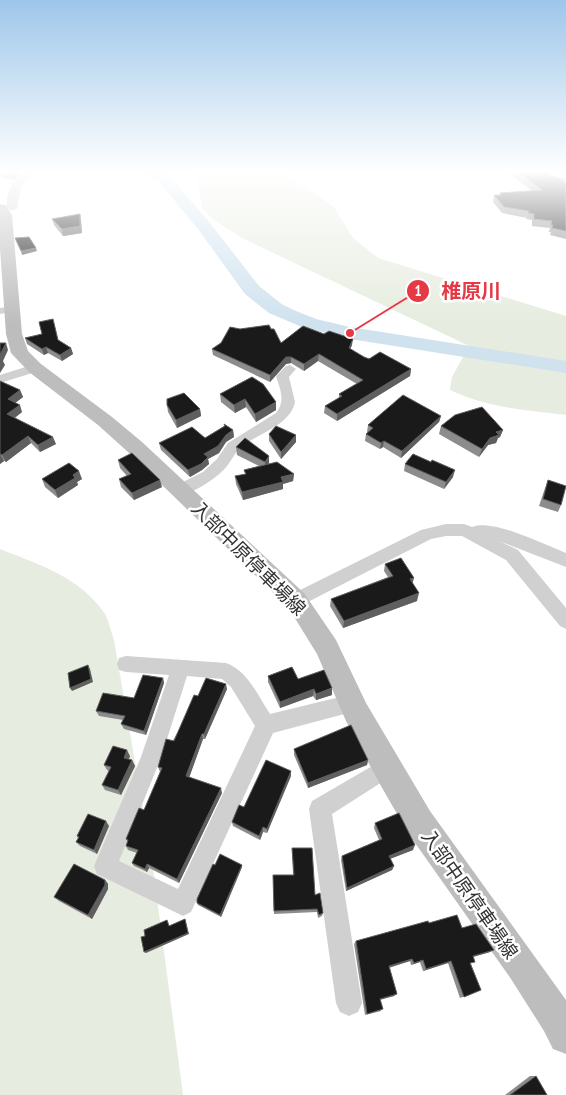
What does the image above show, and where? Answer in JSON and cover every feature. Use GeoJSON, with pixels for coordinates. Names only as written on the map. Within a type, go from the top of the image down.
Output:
{"type":"FeatureCollection","features":[{"type":"Feature","properties":{"kind":"main road","name":"入部中原停車場線"},"geometry":{"type":"LineString","coordinates":[[6,222],[5,243],[11,279],[7,310],[20,353],[35,368],[105,422],[296,600],[327,648],[352,703],[386,768],[419,822],[538,989],[566,1036]]}},
{"type":"Feature","properties":{"kind":"street"},"geometry":{"type":"LineString","coordinates":[[0,379],[35,368]]}},
{"type":"Feature","properties":{"kind":"street"},"geometry":{"type":"LineString","coordinates":[[180,490],[208,476],[222,463],[233,446],[286,411],[290,402],[290,396],[282,376],[290,369]]}},
{"type":"Feature","properties":{"kind":"street"},"geometry":{"type":"LineString","coordinates":[[296,600],[427,534],[446,530],[464,530],[512,555],[566,621]]}},
{"type":"Feature","properties":{"kind":"street"},"geometry":{"type":"LineString","coordinates":[[472,534],[479,530],[493,532],[566,560]]}},
{"type":"Feature","properties":{"kind":"street"},"geometry":{"type":"LineString","coordinates":[[126,664],[226,671],[238,682],[266,725]]}},
{"type":"Feature","properties":{"kind":"street"},"geometry":{"type":"LineString","coordinates":[[181,667],[151,758],[105,866],[183,904],[266,725]]}},
{"type":"Feature","properties":{"kind":"street"},"geometry":{"type":"LineString","coordinates":[[266,725],[352,703]]}},
{"type":"Feature","properties":{"kind":"street"},"geometry":{"type":"LineString","coordinates":[[349,1003],[320,809],[386,768]]}},
{"type":"Feature","properties":{"kind":"shaded area"},"geometry":{"type":"Polygon","coordinates":[[[217,222],[343,222],[353,238],[378,258],[566,316],[566,415],[493,405],[450,390],[452,377],[463,357],[486,354],[244,239],[217,222]]]}},
{"type":"Feature","properties":{"kind":"shaded area"},"geometry":{"type":"Polygon","coordinates":[[[0,549],[44,567],[71,581],[95,601],[105,614],[109,624],[114,640],[152,861],[183,1095],[0,1095],[0,549]]]}},
{"type":"Feature","properties":{"kind":"building"},"geometry":{"type":"Polygon","coordinates":[[[55,222],[80,222],[80,226],[62,229],[55,222]]]}},
{"type":"Feature","properties":{"kind":"building"},"geometry":{"type":"Polygon","coordinates":[[[552,222],[566,222],[566,231],[552,228],[553,225],[551,225],[552,222]]]}},
{"type":"Feature","properties":{"kind":"building"},"geometry":{"type":"Polygon","coordinates":[[[29,237],[36,248],[21,251],[15,238],[29,237]]]}},
{"type":"Feature","properties":{"kind":"building"},"geometry":{"type":"Polygon","coordinates":[[[53,319],[58,340],[71,348],[60,355],[46,347],[42,349],[25,338],[42,334],[39,322],[53,319]]]}},
{"type":"Feature","properties":{"kind":"building"},"geometry":{"type":"Polygon","coordinates":[[[269,325],[271,329],[274,329],[281,343],[303,326],[324,334],[329,331],[353,339],[349,348],[364,357],[369,359],[380,352],[411,369],[337,414],[325,406],[342,396],[339,394],[363,380],[319,354],[304,364],[291,357],[286,357],[270,375],[212,349],[221,343],[230,327],[240,329],[269,325]]]}},
{"type":"Feature","properties":{"kind":"building"},"geometry":{"type":"Polygon","coordinates":[[[0,343],[6,343],[0,355],[0,343]]]}},
{"type":"Feature","properties":{"kind":"building"},"geometry":{"type":"Polygon","coordinates":[[[252,377],[263,384],[276,402],[255,414],[245,399],[234,405],[220,394],[252,377]]]}},
{"type":"Feature","properties":{"kind":"building"},"geometry":{"type":"Polygon","coordinates":[[[0,381],[20,390],[8,399],[20,405],[7,414],[53,437],[38,445],[28,436],[2,455],[0,454],[0,381]]]}},
{"type":"Feature","properties":{"kind":"building"},"geometry":{"type":"Polygon","coordinates":[[[184,393],[200,409],[176,420],[167,405],[167,399],[184,393]]]}},
{"type":"Feature","properties":{"kind":"building"},"geometry":{"type":"Polygon","coordinates":[[[403,395],[441,416],[402,451],[384,441],[381,443],[366,434],[373,428],[368,425],[403,395]]]}},
{"type":"Feature","properties":{"kind":"building"},"geometry":{"type":"Polygon","coordinates":[[[482,407],[503,430],[496,432],[499,435],[490,438],[482,449],[441,426],[455,415],[482,407]]]}},
{"type":"Feature","properties":{"kind":"building"},"geometry":{"type":"Polygon","coordinates":[[[224,424],[233,430],[226,435],[218,446],[204,454],[208,457],[201,464],[188,470],[159,443],[192,427],[205,438],[225,426],[224,424]]]}},
{"type":"Feature","properties":{"kind":"building"},"geometry":{"type":"Polygon","coordinates":[[[276,426],[296,435],[281,452],[269,434],[276,426]]]}},
{"type":"Feature","properties":{"kind":"building"},"geometry":{"type":"Polygon","coordinates":[[[245,438],[269,456],[265,462],[236,447],[245,438]]]}},
{"type":"Feature","properties":{"kind":"building"},"geometry":{"type":"Polygon","coordinates":[[[132,453],[160,480],[132,493],[119,479],[131,474],[118,460],[132,453]]]}},
{"type":"Feature","properties":{"kind":"building"},"geometry":{"type":"Polygon","coordinates":[[[413,454],[455,470],[446,482],[405,464],[413,454]]]}},
{"type":"Feature","properties":{"kind":"building"},"geometry":{"type":"Polygon","coordinates":[[[277,462],[294,474],[281,477],[283,482],[242,492],[235,476],[246,474],[244,470],[277,462]]]}},
{"type":"Feature","properties":{"kind":"building"},"geometry":{"type":"Polygon","coordinates":[[[69,463],[79,471],[73,475],[75,478],[55,490],[42,479],[69,463]]]}},
{"type":"Feature","properties":{"kind":"building"},"geometry":{"type":"Polygon","coordinates":[[[548,480],[566,486],[561,505],[543,499],[548,480]]]}},
{"type":"Feature","properties":{"kind":"building"},"geometry":{"type":"Polygon","coordinates":[[[401,558],[414,578],[410,579],[419,593],[344,621],[331,599],[393,576],[385,564],[401,558]]]}},
{"type":"Feature","properties":{"kind":"building"},"geometry":{"type":"Polygon","coordinates":[[[88,665],[91,679],[70,688],[68,673],[88,665]]]}},
{"type":"Feature","properties":{"kind":"building"},"geometry":{"type":"Polygon","coordinates":[[[292,667],[298,679],[324,670],[332,688],[316,694],[314,689],[280,702],[268,676],[292,667]]]}},
{"type":"Feature","properties":{"kind":"building"},"geometry":{"type":"Polygon","coordinates":[[[143,675],[163,678],[144,731],[121,724],[125,716],[96,711],[103,693],[134,698],[143,675]]]}},
{"type":"Feature","properties":{"kind":"building"},"geometry":{"type":"Polygon","coordinates":[[[206,678],[226,684],[204,734],[202,734],[186,776],[221,788],[177,879],[147,864],[145,869],[132,863],[138,850],[126,846],[128,840],[126,839],[139,808],[144,810],[162,768],[158,767],[166,739],[174,741],[194,695],[198,696],[206,678]]]}},
{"type":"Feature","properties":{"kind":"building"},"geometry":{"type":"Polygon","coordinates":[[[351,725],[368,760],[308,783],[294,749],[351,725]]]}},
{"type":"Feature","properties":{"kind":"building"},"geometry":{"type":"Polygon","coordinates":[[[113,746],[127,750],[124,758],[132,760],[118,790],[102,785],[111,767],[104,765],[113,746]]]}},
{"type":"Feature","properties":{"kind":"building"},"geometry":{"type":"Polygon","coordinates":[[[266,760],[291,771],[267,829],[263,827],[259,836],[232,822],[239,805],[244,807],[266,760]]]}},
{"type":"Feature","properties":{"kind":"building"},"geometry":{"type":"Polygon","coordinates":[[[399,813],[415,845],[389,856],[394,866],[347,888],[342,856],[382,839],[375,823],[399,813]]]}},
{"type":"Feature","properties":{"kind":"building"},"geometry":{"type":"Polygon","coordinates":[[[88,814],[106,821],[94,850],[76,842],[88,814]]]}},
{"type":"Feature","properties":{"kind":"building"},"geometry":{"type":"Polygon","coordinates":[[[292,848],[312,848],[315,895],[320,893],[323,913],[319,915],[317,909],[274,911],[273,875],[294,875],[292,848]]]}},
{"type":"Feature","properties":{"kind":"building"},"geometry":{"type":"Polygon","coordinates":[[[220,854],[242,865],[220,915],[197,903],[197,899],[213,864],[215,865],[220,854]]]}},
{"type":"Feature","properties":{"kind":"building"},"geometry":{"type":"Polygon","coordinates":[[[74,864],[105,880],[105,885],[88,915],[54,897],[74,864]]]}},
{"type":"Feature","properties":{"kind":"building"},"geometry":{"type":"Polygon","coordinates":[[[457,915],[462,928],[476,924],[494,950],[473,956],[475,962],[470,963],[481,990],[464,997],[451,961],[426,969],[423,960],[414,963],[412,959],[389,966],[397,994],[380,999],[383,1009],[367,1014],[356,941],[457,915]]]}},
{"type":"Feature","properties":{"kind":"building"},"geometry":{"type":"Polygon","coordinates":[[[185,919],[188,933],[144,952],[141,937],[145,936],[144,930],[167,920],[169,926],[185,919]]]}},
{"type":"Feature","properties":{"kind":"building"},"geometry":{"type":"Polygon","coordinates":[[[536,1076],[547,1095],[510,1095],[536,1076]]]}},
{"type":"Feature","properties":{"kind":"waterway"},"geometry":{"type":"LineString","coordinates":[[201,222],[252,290],[276,309],[309,323],[350,333],[566,367]]}},
{"type":"Feature","properties":{"kind":"place","name":"椎原川"},"geometry":{"type":"Point","coordinates":[350,333]}}]}
